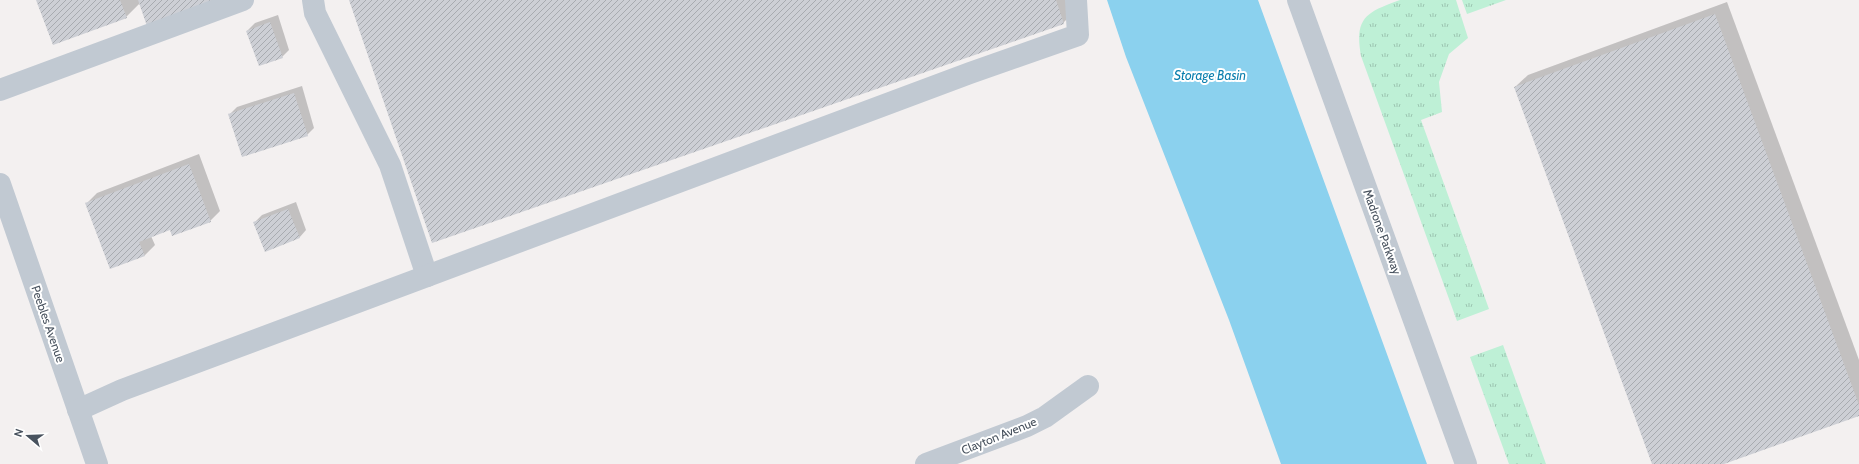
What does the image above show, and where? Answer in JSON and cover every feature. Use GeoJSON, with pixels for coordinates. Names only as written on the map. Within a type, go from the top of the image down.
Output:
{"type":"FeatureCollection","features":[{"type":"Feature","properties":{"kind":"street"},"geometry":{"type":"LineString","coordinates":[[0,90],[244,0]]}},
{"type":"Feature","properties":{"kind":"street"},"geometry":{"type":"LineString","coordinates":[[313,0],[316,13],[390,165],[427,276]]}},
{"type":"Feature","properties":{"kind":"street"},"geometry":{"type":"LineString","coordinates":[[78,410],[122,390],[970,73],[1078,36],[1076,0]]}},
{"type":"Feature","properties":{"kind":"street","name":"Madrone Parkway"},"geometry":{"type":"LineString","coordinates":[[1298,0],[1466,464]]}},
{"type":"Feature","properties":{"kind":"street","name":"Peebles Avenue"},"geometry":{"type":"LineString","coordinates":[[0,184],[97,464]]}},
{"type":"Feature","properties":{"kind":"street","name":"Clayton Avenue"},"geometry":{"type":"LineString","coordinates":[[926,464],[1027,426],[1045,417],[1088,386]]}},
{"type":"Feature","properties":{"kind":"green space"},"geometry":{"type":"Polygon","coordinates":[[[1400,0],[1456,0],[1468,38],[1449,54],[1439,82],[1442,112],[1421,120],[1489,309],[1457,321],[1361,56],[1359,43],[1360,32],[1362,24],[1366,18],[1379,8],[1400,0]]]}},
{"type":"Feature","properties":{"kind":"green space"},"geometry":{"type":"Polygon","coordinates":[[[1462,0],[1506,0],[1467,14],[1462,0]]]}},
{"type":"Feature","properties":{"kind":"green space"},"geometry":{"type":"Polygon","coordinates":[[[1503,345],[1546,464],[1509,464],[1470,357],[1503,345]]]}},
{"type":"Feature","properties":{"kind":"water","name":"Storage Basin"},"geometry":{"type":"Polygon","coordinates":[[[1107,0],[1258,0],[1427,464],[1281,464],[1229,320],[1126,57],[1107,0]]]}},
{"type":"Feature","properties":{"kind":"building"},"geometry":{"type":"Polygon","coordinates":[[[36,0],[120,0],[127,18],[53,45],[36,0]]]}},
{"type":"Feature","properties":{"kind":"building"},"geometry":{"type":"Polygon","coordinates":[[[138,0],[219,0],[147,26],[138,0]]]}},
{"type":"Feature","properties":{"kind":"building"},"geometry":{"type":"Polygon","coordinates":[[[349,0],[1056,0],[1064,24],[432,243],[349,0]]]}},
{"type":"Feature","properties":{"kind":"building"},"geometry":{"type":"Polygon","coordinates":[[[1715,14],[1859,405],[1859,416],[1724,464],[1652,464],[1514,87],[1715,14]]]}},
{"type":"Feature","properties":{"kind":"building"},"geometry":{"type":"Polygon","coordinates":[[[270,22],[283,58],[259,66],[246,31],[270,22]]]}},
{"type":"Feature","properties":{"kind":"building"},"geometry":{"type":"Polygon","coordinates":[[[294,93],[308,136],[242,157],[228,114],[294,93]]]}},
{"type":"Feature","properties":{"kind":"building"},"geometry":{"type":"Polygon","coordinates":[[[189,164],[211,222],[172,236],[170,230],[139,242],[145,256],[110,269],[85,203],[189,164]]]}},
{"type":"Feature","properties":{"kind":"building"},"geometry":{"type":"Polygon","coordinates":[[[288,209],[300,238],[265,252],[253,222],[288,209]]]}}]}
